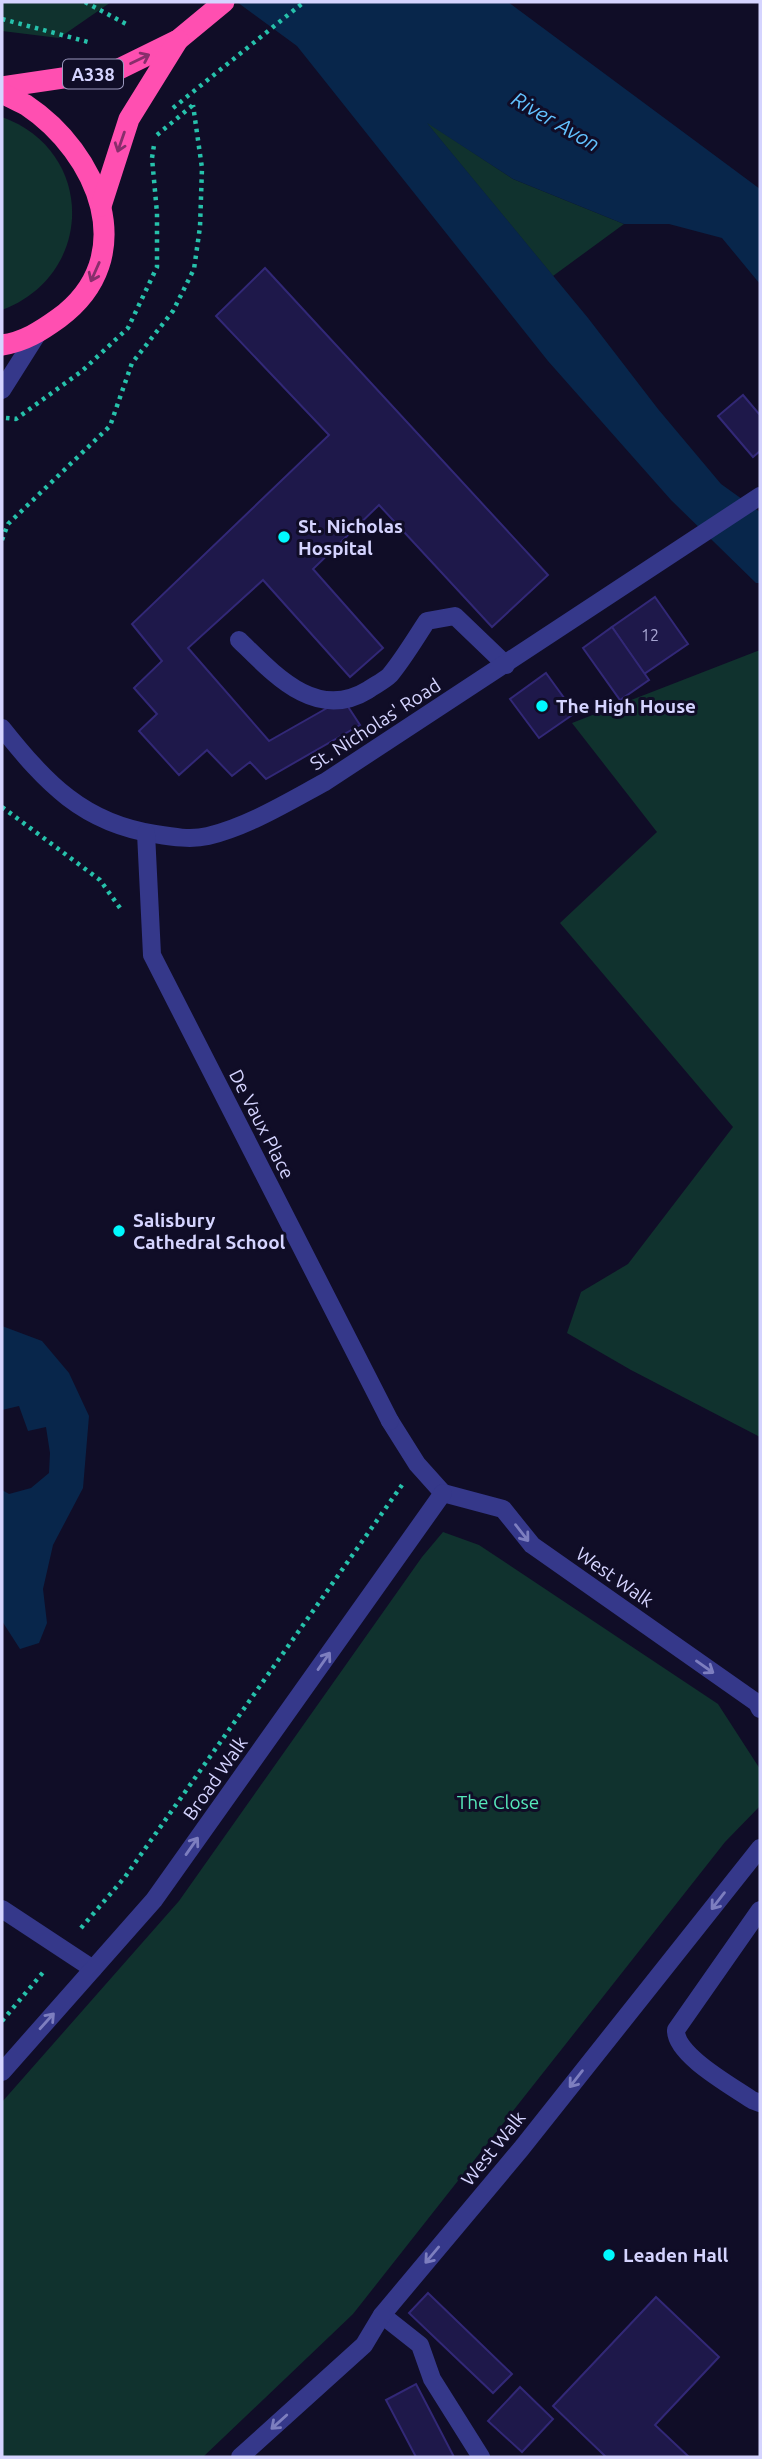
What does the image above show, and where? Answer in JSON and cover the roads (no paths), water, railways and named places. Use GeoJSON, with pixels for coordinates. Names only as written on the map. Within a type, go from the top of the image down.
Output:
{"type":"FeatureCollection","features":[{"type":"Feature","properties":{"kind":"highway","name":"A338"},"geometry":{"type":"LineString","coordinates":[[2,87],[117,71],[178,40],[224,2]]}},
{"type":"Feature","properties":{"kind":"highway","name":"A338"},"geometry":{"type":"LineString","coordinates":[[101,206],[129,119],[178,40]]}},
{"type":"Feature","properties":{"kind":"highway","name":"A338"},"geometry":{"type":"LineString","coordinates":[[2,93],[25,105],[73,150],[88,172],[101,206],[104,229],[104,251],[96,273],[83,295],[69,311],[38,333],[2,345]]}},
{"type":"Feature","properties":{"kind":"street"},"geometry":{"type":"LineString","coordinates":[[2,390],[38,333]]}},
{"type":"Feature","properties":{"kind":"street","name":"St. Nicholas' Road"},"geometry":{"type":"LineString","coordinates":[[2,728],[41,776],[82,809],[103,821],[146,833],[180,838],[208,836],[276,808],[346,768],[506,665],[692,538],[760,496]]}},
{"type":"Feature","properties":{"kind":"street"},"geometry":{"type":"LineString","coordinates":[[239,640],[276,676],[304,695],[327,699],[353,699],[388,677],[427,621],[455,616],[506,665]]}},
{"type":"Feature","properties":{"kind":"street","name":"De Vaux Place"},"geometry":{"type":"LineString","coordinates":[[146,833],[152,955],[390,1421],[417,1464],[443,1493]]}},
{"type":"Feature","properties":{"kind":"street","name":"West Walk"},"geometry":{"type":"LineString","coordinates":[[443,1493],[503,1509],[532,1545],[757,1703],[760,1709]]}},
{"type":"Feature","properties":{"kind":"street","name":"Broad Walk"},"geometry":{"type":"LineString","coordinates":[[2,2072],[154,1900],[443,1493]]}},
{"type":"Feature","properties":{"kind":"street","name":"West Walk"},"geometry":{"type":"LineString","coordinates":[[240,2457],[364,2345],[382,2315],[521,2149],[760,1848]]}},
{"type":"Feature","properties":{"kind":"street"},"geometry":{"type":"LineString","coordinates":[[2,1909],[93,1969]]}},
{"type":"Feature","properties":{"kind":"street"},"geometry":{"type":"LineString","coordinates":[[760,1910],[676,2030],[676,2039],[685,2052],[760,2103]]}},
{"type":"Feature","properties":{"kind":"street"},"geometry":{"type":"LineString","coordinates":[[382,2315],[421,2344],[432,2379],[481,2457]]}},
{"type":"Feature","properties":{"kind":"water","name":"River Avon"},"geometry":{"type":"Polygon","coordinates":[[[237,2],[508,2],[760,189],[760,284],[722,238],[669,224],[624,224],[513,179],[427,123],[721,484],[760,512],[760,583],[756,583],[671,500],[548,361],[297,46],[237,2]]]}},
{"type":"Feature","properties":{"kind":"water"},"geometry":{"type":"Polygon","coordinates":[[[2,1326],[42,1341],[69,1373],[89,1416],[83,1488],[53,1545],[43,1589],[47,1623],[39,1643],[20,1649],[2,1621],[2,1490],[9,1494],[31,1488],[49,1473],[50,1453],[46,1427],[28,1431],[19,1406],[2,1410],[2,1326]]]}},
{"type":"Feature","properties":{"kind":"place","name":"St. Nicholas Hospital"},"geometry":{"type":"Point","coordinates":[284,537]}},
{"type":"Feature","properties":{"kind":"place","name":"The High House"},"geometry":{"type":"Point","coordinates":[542,706]}},
{"type":"Feature","properties":{"kind":"place","name":"Salisbury Cathedral School"},"geometry":{"type":"Point","coordinates":[119,1231]}},
{"type":"Feature","properties":{"kind":"place","name":"Leaden Hall"},"geometry":{"type":"Point","coordinates":[609,2255]}},
{"type":"Feature","properties":{"kind":"park label","name":"The Close"},"geometry":{"type":"Point","coordinates":[498,1802]}}]}
